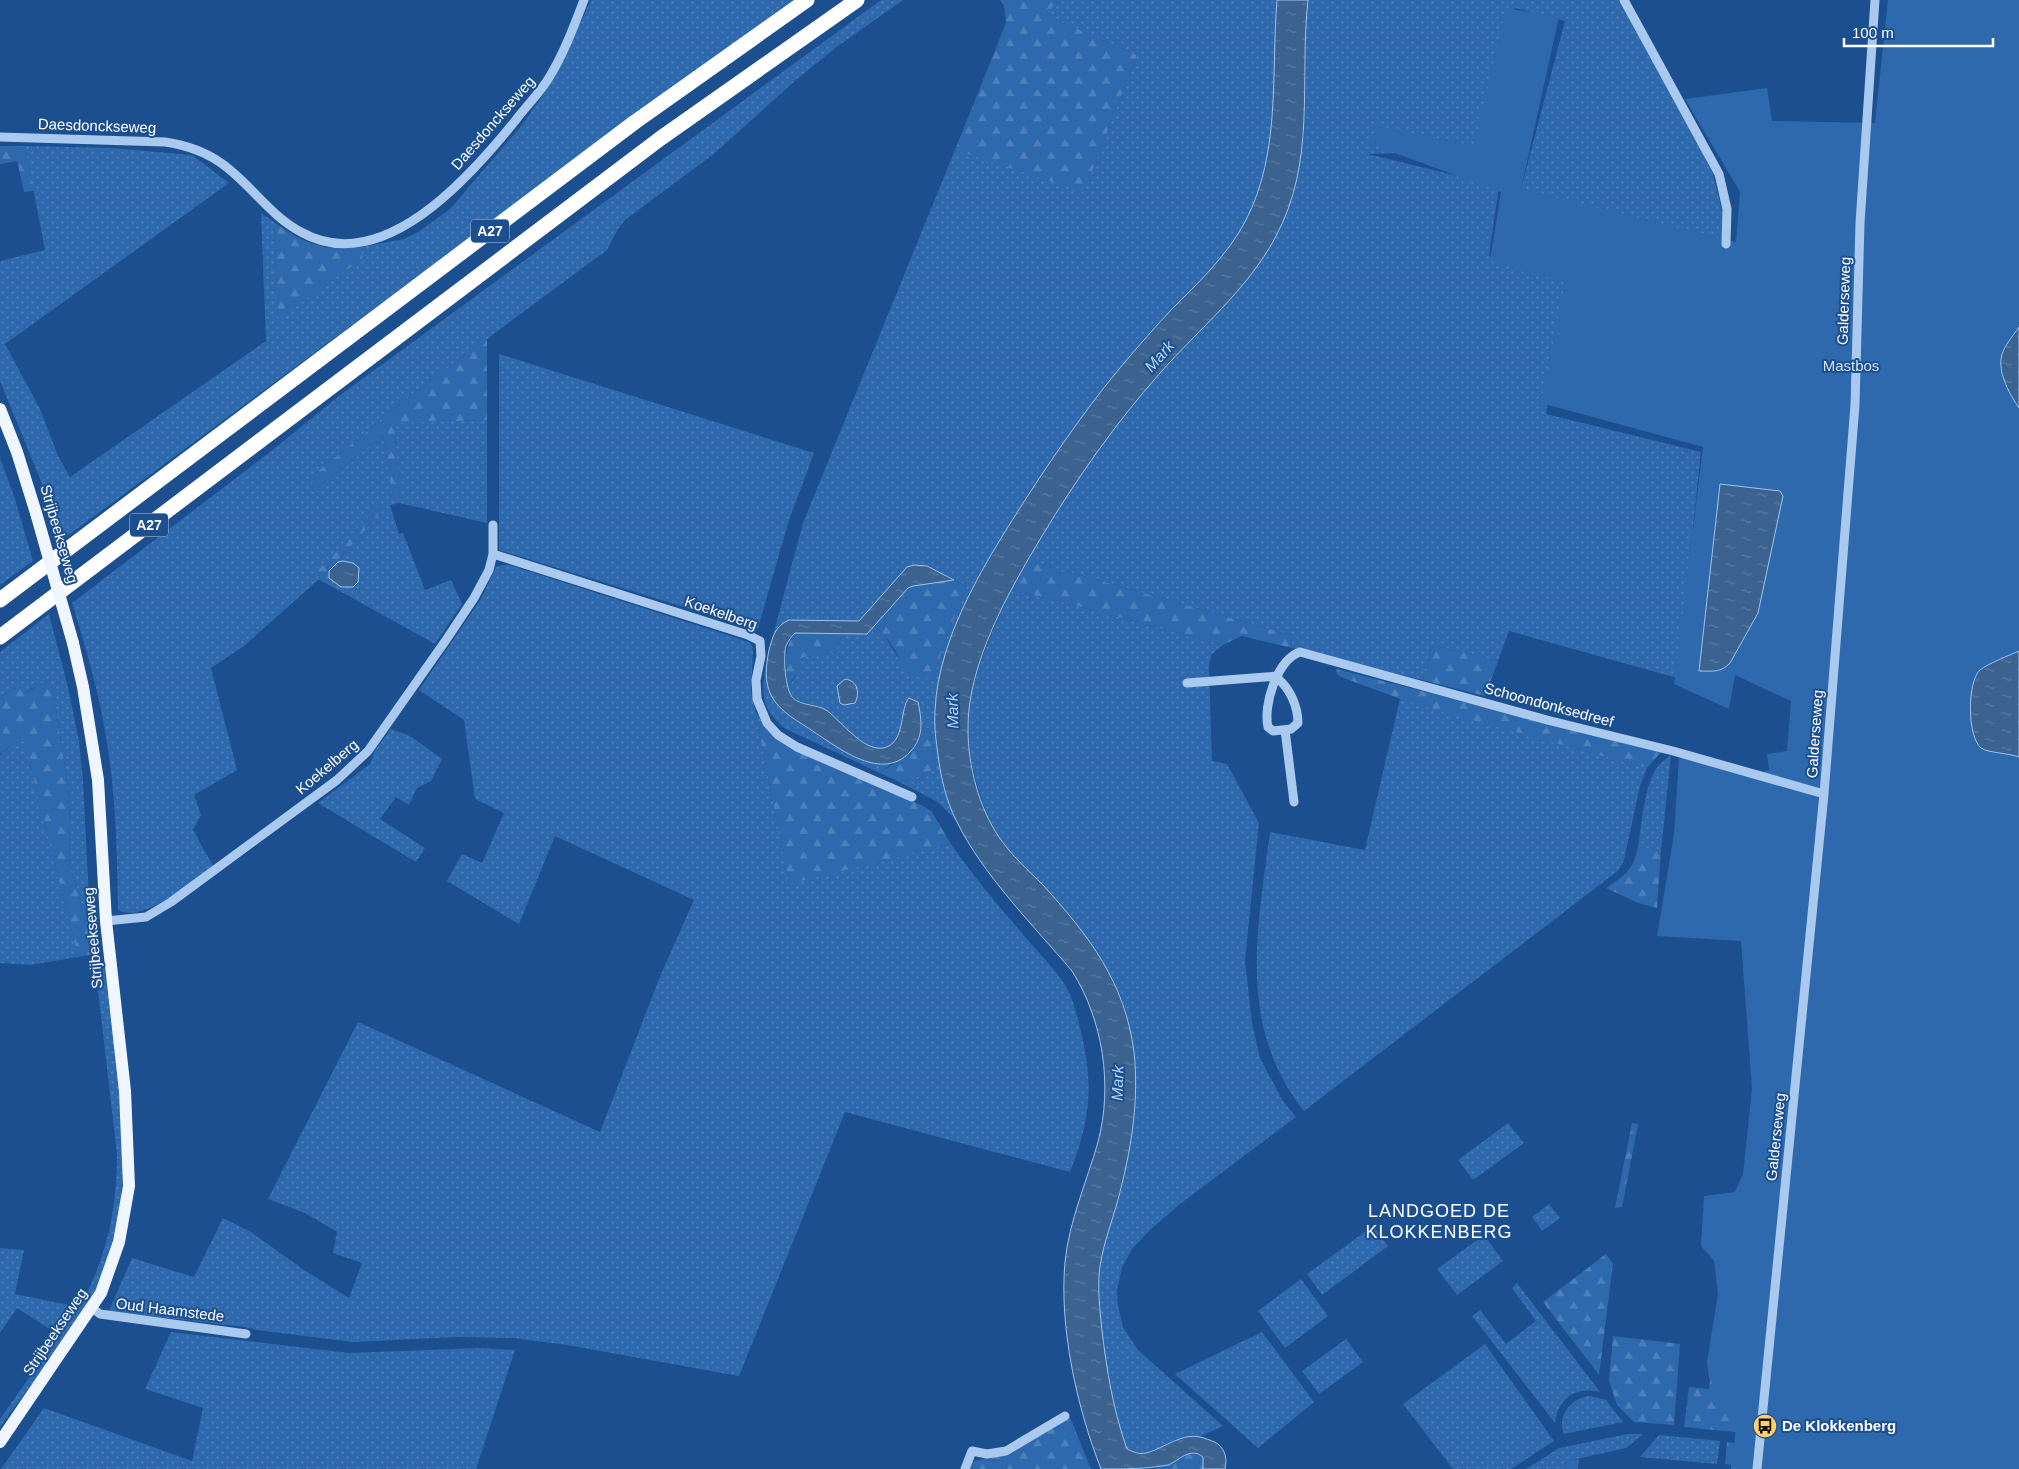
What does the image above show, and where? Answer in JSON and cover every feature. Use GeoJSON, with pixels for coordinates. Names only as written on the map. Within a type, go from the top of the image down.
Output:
{"type":"FeatureCollection","features":[{"type":"Feature","properties":{"kind":"highway","name":"A27"},"geometry":{"type":"LineString","coordinates":[[0,600],[635,122],[807,0]]}},
{"type":"Feature","properties":{"kind":"highway","name":"A27"},"geometry":{"type":"LineString","coordinates":[[0,637],[661,138],[857,0]]}},
{"type":"Feature","properties":{"kind":"main road","name":"Strijbeekseweg"},"geometry":{"type":"LineString","coordinates":[[0,409],[20,460],[36,513],[73,643],[83,687],[98,780],[106,921],[126,1091],[129,1186],[119,1242],[108,1277],[92,1308],[0,1442]]}},
{"type":"Feature","properties":{"kind":"street","name":"Daesdonckseweg"},"geometry":{"type":"LineString","coordinates":[[0,138],[165,142],[184,145],[205,153],[222,164],[280,219],[301,232],[317,239],[339,243],[362,242],[380,238],[400,229],[449,192],[474,170],[499,141],[549,79],[559,62],[584,0]]}},
{"type":"Feature","properties":{"kind":"street"},"geometry":{"type":"LineString","coordinates":[[1624,0],[1719,174],[1727,208],[1726,244]]}},
{"type":"Feature","properties":{"kind":"street","name":"Galderseweg"},"geometry":{"type":"LineString","coordinates":[[1756,1469],[1824,794],[1855,405],[1860,223],[1875,0]]}},
{"type":"Feature","properties":{"kind":"street","name":"Koekelberg"},"geometry":{"type":"LineString","coordinates":[[106,921],[146,916],[171,902],[338,780],[368,751],[474,598],[489,570],[493,554],[493,525]]}},
{"type":"Feature","properties":{"kind":"street","name":"Koekelberg"},"geometry":{"type":"LineString","coordinates":[[493,554],[748,635],[760,641],[761,656],[756,680],[758,699],[767,723],[778,735],[797,747],[912,797]]}},
{"type":"Feature","properties":{"kind":"street","name":"Schoondonksedreef"},"geometry":{"type":"LineString","coordinates":[[1284,730],[1270,730],[1267,723],[1267,705],[1278,677],[1289,657],[1300,652],[1547,720],[1673,751],[1824,794]]}},
{"type":"Feature","properties":{"kind":"street"},"geometry":{"type":"LineString","coordinates":[[1187,683],[1278,677],[1294,702],[1298,716],[1298,723],[1295,727],[1284,730],[1294,802]]}},
{"type":"Feature","properties":{"kind":"street","name":"Oud Haamstede"},"geometry":{"type":"LineString","coordinates":[[92,1308],[100,1314],[246,1334]]}},
{"type":"Feature","properties":{"kind":"street"},"geometry":{"type":"LineString","coordinates":[[965,1469],[972,1451],[987,1454],[1006,1451],[1065,1416]]}},
{"type":"Feature","properties":{"kind":"green space"},"geometry":{"type":"Polygon","coordinates":[[[591,0],[796,0],[604,138],[58,543],[41,481],[0,381],[0,261],[45,250],[25,146],[112,148],[192,155],[229,183],[5,344],[40,409],[58,456],[70,477],[266,341],[261,213],[274,222],[278,318],[361,259],[361,247],[404,239],[420,231],[450,209],[522,125],[543,95],[555,77],[591,0]]]}},
{"type":"Feature","properties":{"kind":"green space"},"geometry":{"type":"Polygon","coordinates":[[[881,0],[903,0],[838,46],[797,79],[715,153],[625,220],[607,250],[410,396],[312,476],[313,492],[383,435],[394,500],[400,498],[394,422],[487,420],[487,523],[399,503],[390,505],[399,534],[403,533],[425,590],[451,580],[462,604],[435,644],[320,580],[383,510],[318,570],[318,580],[244,646],[211,668],[237,770],[194,795],[201,815],[193,830],[213,866],[167,899],[154,906],[129,913],[118,910],[114,805],[107,743],[97,690],[72,603],[270,452],[339,396],[881,0]]]}},
{"type":"Feature","properties":{"kind":"green space"},"geometry":{"type":"Polygon","coordinates":[[[1000,0],[1056,0],[1051,9],[1043,14],[1137,55],[1084,192],[955,150],[1006,23],[1004,6],[1000,0]]]}},
{"type":"Feature","properties":{"kind":"green space"},"geometry":{"type":"Polygon","coordinates":[[[1056,0],[1277,0],[1270,140],[1257,194],[1246,220],[1232,244],[1120,367],[1092,403],[1027,497],[996,546],[968,597],[947,651],[939,679],[935,708],[936,735],[941,766],[948,797],[957,822],[938,802],[901,783],[936,769],[930,728],[921,729],[918,702],[909,698],[904,709],[897,737],[888,747],[879,749],[862,742],[824,709],[797,700],[793,697],[788,686],[795,678],[801,658],[836,652],[842,634],[867,634],[874,625],[884,635],[899,659],[933,678],[949,630],[967,587],[931,568],[907,567],[859,621],[807,620],[780,624],[773,635],[803,523],[955,150],[1084,191],[1137,55],[1042,14],[1056,0]]]}},
{"type":"Feature","properties":{"kind":"green space"},"geometry":{"type":"Polygon","coordinates":[[[1308,0],[1619,0],[1699,146],[1713,174],[1723,214],[1722,245],[1521,189],[1565,21],[1515,8],[1476,151],[1368,154],[1499,186],[1489,256],[1565,282],[1546,414],[1701,452],[1677,678],[1509,631],[1498,661],[1432,645],[1422,680],[1292,648],[1291,635],[1027,560],[1101,446],[1138,399],[1243,283],[1275,238],[1290,203],[1302,147],[1305,112],[1308,0]]]}},
{"type":"Feature","properties":{"kind":"green space","name":"Mastbos"},"geometry":{"type":"Polygon","coordinates":[[[1888,0],[2019,0],[2019,1469],[1732,1469],[1736,1424],[1709,1378],[1707,1362],[1718,1294],[1714,1261],[1701,1246],[1704,1196],[1735,1192],[1743,1174],[1752,1089],[1741,941],[1657,936],[1674,834],[1679,758],[1759,772],[1769,770],[1767,754],[1787,751],[1791,701],[1735,675],[1729,709],[1674,684],[1703,447],[1541,403],[1565,283],[1490,260],[1501,192],[1370,144],[1377,126],[1474,146],[1506,8],[1559,17],[1521,189],[1736,242],[1740,192],[1685,99],[1767,88],[1772,121],[1875,123],[1888,0]]]}},
{"type":"Feature","properties":{"kind":"green space"},"geometry":{"type":"Polygon","coordinates":[[[0,146],[25,146],[34,191],[24,192],[17,161],[0,164],[0,146]]]}},
{"type":"Feature","properties":{"kind":"green space"},"geometry":{"type":"Polygon","coordinates":[[[274,222],[314,244],[336,248],[361,247],[362,259],[278,319],[274,222]]]}},
{"type":"Feature","properties":{"kind":"green space"},"geometry":{"type":"Polygon","coordinates":[[[487,339],[487,420],[394,423],[400,498],[393,500],[383,435],[313,492],[312,476],[410,396],[487,339]]]}},
{"type":"Feature","properties":{"kind":"green space"},"geometry":{"type":"Polygon","coordinates":[[[499,354],[814,453],[789,520],[758,628],[755,629],[499,550],[499,354]]]}},
{"type":"Feature","properties":{"kind":"green space"},"geometry":{"type":"Polygon","coordinates":[[[0,458],[15,499],[33,561],[0,585],[0,458]]]}},
{"type":"Feature","properties":{"kind":"green space"},"geometry":{"type":"Polygon","coordinates":[[[380,504],[383,510],[318,580],[318,570],[380,504]]]}},
{"type":"Feature","properties":{"kind":"green space"},"geometry":{"type":"Polygon","coordinates":[[[1027,560],[1291,635],[1292,648],[1242,636],[1223,645],[1011,590],[1027,560]]]}},
{"type":"Feature","properties":{"kind":"green space"},"geometry":{"type":"Polygon","coordinates":[[[509,565],[749,642],[752,645],[753,652],[751,690],[789,883],[951,844],[1007,916],[1065,984],[1075,1009],[1084,1048],[1089,1084],[1086,1118],[1070,1172],[845,1112],[739,1376],[567,1345],[513,1338],[458,1337],[353,1342],[109,1311],[132,1258],[194,1277],[223,1218],[251,1232],[304,1270],[349,1298],[362,1263],[333,1253],[337,1232],[305,1213],[268,1199],[358,1022],[600,1132],[661,974],[694,900],[555,836],[519,924],[447,881],[462,854],[482,863],[504,813],[475,799],[464,720],[419,690],[481,599],[496,567],[509,565]]]}},
{"type":"Feature","properties":{"kind":"green space"},"geometry":{"type":"Polygon","coordinates":[[[954,580],[967,587],[949,630],[933,678],[916,677],[907,671],[889,641],[874,625],[908,588],[954,580]]]}},
{"type":"Feature","properties":{"kind":"green space"},"geometry":{"type":"Polygon","coordinates":[[[1011,590],[1223,645],[1211,655],[1209,667],[1212,761],[1227,764],[1259,823],[1245,960],[1252,1023],[1260,1058],[1283,1101],[1296,1117],[1180,1204],[1150,1230],[1132,1249],[1122,1267],[1117,1290],[1118,1306],[1123,1327],[1138,1350],[1223,1426],[1199,1437],[1176,1439],[1162,1447],[1145,1453],[1138,1454],[1127,1449],[1120,1429],[1109,1383],[1099,1311],[1100,1267],[1124,1172],[1132,1061],[1131,1034],[1128,1020],[1118,989],[1084,934],[1047,891],[1015,858],[997,835],[984,806],[972,765],[969,713],[973,689],[988,641],[1011,590]]]}},
{"type":"Feature","properties":{"kind":"green space"},"geometry":{"type":"Polygon","coordinates":[[[49,614],[68,687],[79,741],[94,954],[69,859],[68,786],[52,684],[32,688],[25,693],[23,686],[10,690],[0,698],[0,652],[49,614]]]}},
{"type":"Feature","properties":{"kind":"green space"},"geometry":{"type":"Polygon","coordinates":[[[795,633],[842,634],[836,652],[801,658],[801,668],[788,686],[787,652],[788,645],[795,633]]]}},
{"type":"Feature","properties":{"kind":"green space"},"geometry":{"type":"Polygon","coordinates":[[[1432,645],[1498,661],[1485,696],[1422,680],[1432,645]]]}},
{"type":"Feature","properties":{"kind":"green space"},"geometry":{"type":"Polygon","coordinates":[[[766,663],[770,693],[779,706],[791,716],[836,746],[865,761],[876,764],[891,764],[880,773],[784,728],[771,713],[764,699],[763,683],[766,663]]]}},
{"type":"Feature","properties":{"kind":"green space"},"geometry":{"type":"Polygon","coordinates":[[[1336,669],[1661,752],[1647,768],[1403,700],[1341,677],[1337,674],[1336,669]]]}},
{"type":"Feature","properties":{"kind":"green space"},"geometry":{"type":"Polygon","coordinates":[[[47,680],[52,684],[68,786],[69,859],[94,954],[78,957],[23,736],[0,754],[0,698],[10,690],[23,686],[25,693],[47,680]]]}},
{"type":"Feature","properties":{"kind":"green space"},"geometry":{"type":"Polygon","coordinates":[[[1400,699],[1647,768],[1640,786],[1624,860],[1619,870],[1304,1111],[1283,1079],[1269,1046],[1260,1012],[1257,977],[1257,941],[1270,832],[1365,850],[1400,699]]]}},
{"type":"Feature","properties":{"kind":"green space"},"geometry":{"type":"Polygon","coordinates":[[[755,711],[767,730],[777,738],[923,806],[932,812],[951,844],[789,884],[755,711]]]}},
{"type":"Feature","properties":{"kind":"green space"},"geometry":{"type":"Polygon","coordinates":[[[930,728],[936,769],[901,783],[880,773],[912,750],[920,737],[921,729],[930,728]]]}},
{"type":"Feature","properties":{"kind":"green space"},"geometry":{"type":"Polygon","coordinates":[[[391,729],[410,736],[442,759],[431,781],[417,788],[409,805],[396,797],[380,819],[425,848],[416,862],[318,803],[370,764],[375,750],[391,729]]]}},
{"type":"Feature","properties":{"kind":"green space"},"geometry":{"type":"Polygon","coordinates":[[[23,735],[78,957],[30,965],[0,963],[0,755],[23,735]]]}},
{"type":"Feature","properties":{"kind":"green space"},"geometry":{"type":"Polygon","coordinates":[[[1671,755],[1661,851],[1638,847],[1644,804],[1650,782],[1659,765],[1671,755]]]}},
{"type":"Feature","properties":{"kind":"green space"},"geometry":{"type":"Polygon","coordinates":[[[1638,847],[1661,851],[1657,908],[1638,903],[1606,888],[1631,867],[1638,847]]]}},
{"type":"Feature","properties":{"kind":"green space"},"geometry":{"type":"Polygon","coordinates":[[[104,964],[119,1084],[122,1125],[123,1166],[120,1206],[113,1245],[96,1292],[59,1347],[0,1427],[0,1419],[59,1335],[17,1308],[0,1333],[0,1248],[24,1250],[15,1294],[79,1307],[97,1271],[108,1233],[115,1194],[117,1154],[95,965],[104,964]]]}},
{"type":"Feature","properties":{"kind":"green space"},"geometry":{"type":"Polygon","coordinates":[[[1508,1123],[1524,1143],[1473,1180],[1458,1160],[1508,1123]]]}},
{"type":"Feature","properties":{"kind":"green space"},"geometry":{"type":"Polygon","coordinates":[[[1632,1123],[1638,1124],[1622,1207],[1615,1208],[1632,1123]]]}},
{"type":"Feature","properties":{"kind":"green space"},"geometry":{"type":"Polygon","coordinates":[[[1549,1204],[1560,1218],[1542,1231],[1532,1217],[1549,1204]]]}},
{"type":"Feature","properties":{"kind":"green space"},"geometry":{"type":"Polygon","coordinates":[[[1373,1226],[1388,1246],[1322,1295],[1307,1274],[1373,1226]]]}},
{"type":"Feature","properties":{"kind":"green space"},"geometry":{"type":"Polygon","coordinates":[[[1484,1235],[1503,1261],[1457,1295],[1437,1269],[1484,1235]]]}},
{"type":"Feature","properties":{"kind":"green space"},"geometry":{"type":"Polygon","coordinates":[[[1606,1254],[1613,1264],[1599,1375],[1543,1302],[1606,1254]]]}},
{"type":"Feature","properties":{"kind":"green space"},"geometry":{"type":"Polygon","coordinates":[[[1301,1279],[1328,1316],[1285,1348],[1258,1311],[1301,1279]]]}},
{"type":"Feature","properties":{"kind":"green space"},"geometry":{"type":"Polygon","coordinates":[[[1721,1279],[1754,1434],[1684,1427],[1689,1387],[1709,1389],[1721,1279]]]}},
{"type":"Feature","properties":{"kind":"green space"},"geometry":{"type":"Polygon","coordinates":[[[1517,1283],[1600,1392],[1583,1391],[1570,1396],[1560,1407],[1555,1423],[1472,1316],[1480,1310],[1506,1344],[1536,1321],[1512,1288],[1517,1283]]]}},
{"type":"Feature","properties":{"kind":"green space"},"geometry":{"type":"Polygon","coordinates":[[[171,1332],[349,1353],[482,1348],[515,1350],[476,1469],[1,1469],[44,1408],[192,1461],[203,1408],[145,1389],[171,1332]]]}},
{"type":"Feature","properties":{"kind":"green space"},"geometry":{"type":"Polygon","coordinates":[[[1262,1332],[1314,1402],[1258,1448],[1175,1374],[1262,1332]]]}},
{"type":"Feature","properties":{"kind":"green space"},"geometry":{"type":"Polygon","coordinates":[[[1613,1336],[1680,1344],[1674,1425],[1634,1422],[1617,1405],[1609,1381],[1613,1336]]]}},
{"type":"Feature","properties":{"kind":"green space"},"geometry":{"type":"Polygon","coordinates":[[[1346,1339],[1363,1362],[1319,1394],[1302,1371],[1346,1339]]]}},
{"type":"Feature","properties":{"kind":"green space"},"geometry":{"type":"Polygon","coordinates":[[[1485,1344],[1554,1441],[1511,1469],[1453,1469],[1403,1404],[1485,1344]]]}},
{"type":"Feature","properties":{"kind":"green space"},"geometry":{"type":"Polygon","coordinates":[[[1589,1396],[1606,1400],[1623,1422],[1564,1434],[1562,1421],[1567,1409],[1576,1401],[1589,1396]]]}},
{"type":"Feature","properties":{"kind":"green space"},"geometry":{"type":"Polygon","coordinates":[[[1070,1417],[1091,1469],[969,1469],[971,1462],[999,1454],[1023,1444],[1070,1417]]]}},
{"type":"Feature","properties":{"kind":"green space"},"geometry":{"type":"Polygon","coordinates":[[[1628,1434],[1643,1434],[1626,1448],[1568,1461],[1561,1469],[1526,1469],[1559,1448],[1628,1434]]]}},
{"type":"Feature","properties":{"kind":"green space"},"geometry":{"type":"Polygon","coordinates":[[[1659,1435],[1720,1441],[1717,1464],[1640,1457],[1659,1435]]]}},
{"type":"Feature","properties":{"kind":"green space"},"geometry":{"type":"Polygon","coordinates":[[[1727,1442],[1753,1445],[1750,1469],[1731,1469],[1731,1465],[1725,1464],[1727,1442]]]}},
{"type":"Feature","properties":{"kind":"green space"},"geometry":{"type":"Polygon","coordinates":[[[1194,1452],[1203,1457],[1203,1469],[1154,1469],[1170,1464],[1186,1454],[1194,1452]]]}},
{"type":"Feature","properties":{"kind":"green space"},"geometry":{"type":"Polygon","coordinates":[[[1579,1459],[1578,1469],[1561,1469],[1568,1461],[1579,1459]]]}},
{"type":"Feature","properties":{"kind":"water","name":"Mark"},"geometry":{"type":"Polygon","coordinates":[[[1277,0],[1308,0],[1302,150],[1297,180],[1288,209],[1275,238],[1251,275],[1143,392],[1097,452],[1055,514],[1016,580],[992,629],[974,680],[970,705],[968,730],[970,757],[980,800],[992,826],[1009,850],[1060,904],[1090,942],[1113,982],[1129,1027],[1134,1052],[1136,1086],[1134,1121],[1119,1198],[1102,1256],[1099,1282],[1102,1331],[1108,1376],[1127,1449],[1143,1454],[1181,1438],[1196,1436],[1218,1444],[1223,1449],[1226,1459],[1225,1469],[1203,1469],[1203,1457],[1194,1453],[1185,1455],[1168,1465],[1143,1468],[1101,1469],[1077,1394],[1067,1340],[1064,1287],[1065,1262],[1070,1231],[1098,1142],[1105,1098],[1105,1076],[1098,1032],[1083,990],[1072,971],[994,879],[967,840],[952,812],[942,780],[936,739],[935,717],[938,682],[955,626],[968,598],[997,545],[1039,479],[1102,390],[1161,321],[1221,257],[1246,220],[1257,194],[1270,140],[1277,0]]]}},
{"type":"Feature","properties":{"kind":"water"},"geometry":{"type":"Polygon","coordinates":[[[2019,327],[2019,408],[2006,385],[2001,359],[2008,342],[2019,327]]]}},
{"type":"Feature","properties":{"kind":"water"},"geometry":{"type":"Polygon","coordinates":[[[1720,484],[1780,491],[1783,496],[1758,613],[1727,666],[1720,670],[1699,671],[1720,484]]]}},
{"type":"Feature","properties":{"kind":"water"},"geometry":{"type":"Polygon","coordinates":[[[338,562],[353,563],[359,568],[358,582],[353,587],[341,587],[329,578],[329,571],[338,562]]]}},
{"type":"Feature","properties":{"kind":"water"},"geometry":{"type":"Polygon","coordinates":[[[914,565],[927,566],[954,580],[908,588],[867,634],[795,633],[786,646],[785,673],[788,688],[793,698],[826,710],[863,743],[872,747],[881,748],[889,746],[894,742],[898,736],[904,708],[909,698],[918,702],[921,729],[915,747],[899,760],[887,764],[861,760],[836,747],[779,707],[771,695],[766,679],[769,650],[773,636],[778,628],[789,620],[859,621],[907,567],[914,565]]]}},
{"type":"Feature","properties":{"kind":"water"},"geometry":{"type":"Polygon","coordinates":[[[2019,651],[2019,757],[1981,748],[1976,742],[1973,732],[1970,709],[1973,686],[1980,670],[2019,651]]]}},
{"type":"Feature","properties":{"kind":"water"},"geometry":{"type":"Polygon","coordinates":[[[845,679],[853,682],[857,688],[857,695],[855,703],[844,705],[840,703],[837,686],[845,679]]]}},
{"type":"Feature","properties":{"kind":"place","name":"De Klokkenberg"},"geometry":{"type":"Point","coordinates":[1765,1426]}},
{"type":"Feature","properties":{"kind":"district","name":"LANDGOED DE KLOKKENBERG"},"geometry":{"type":"Point","coordinates":[1439,1221]}}]}
